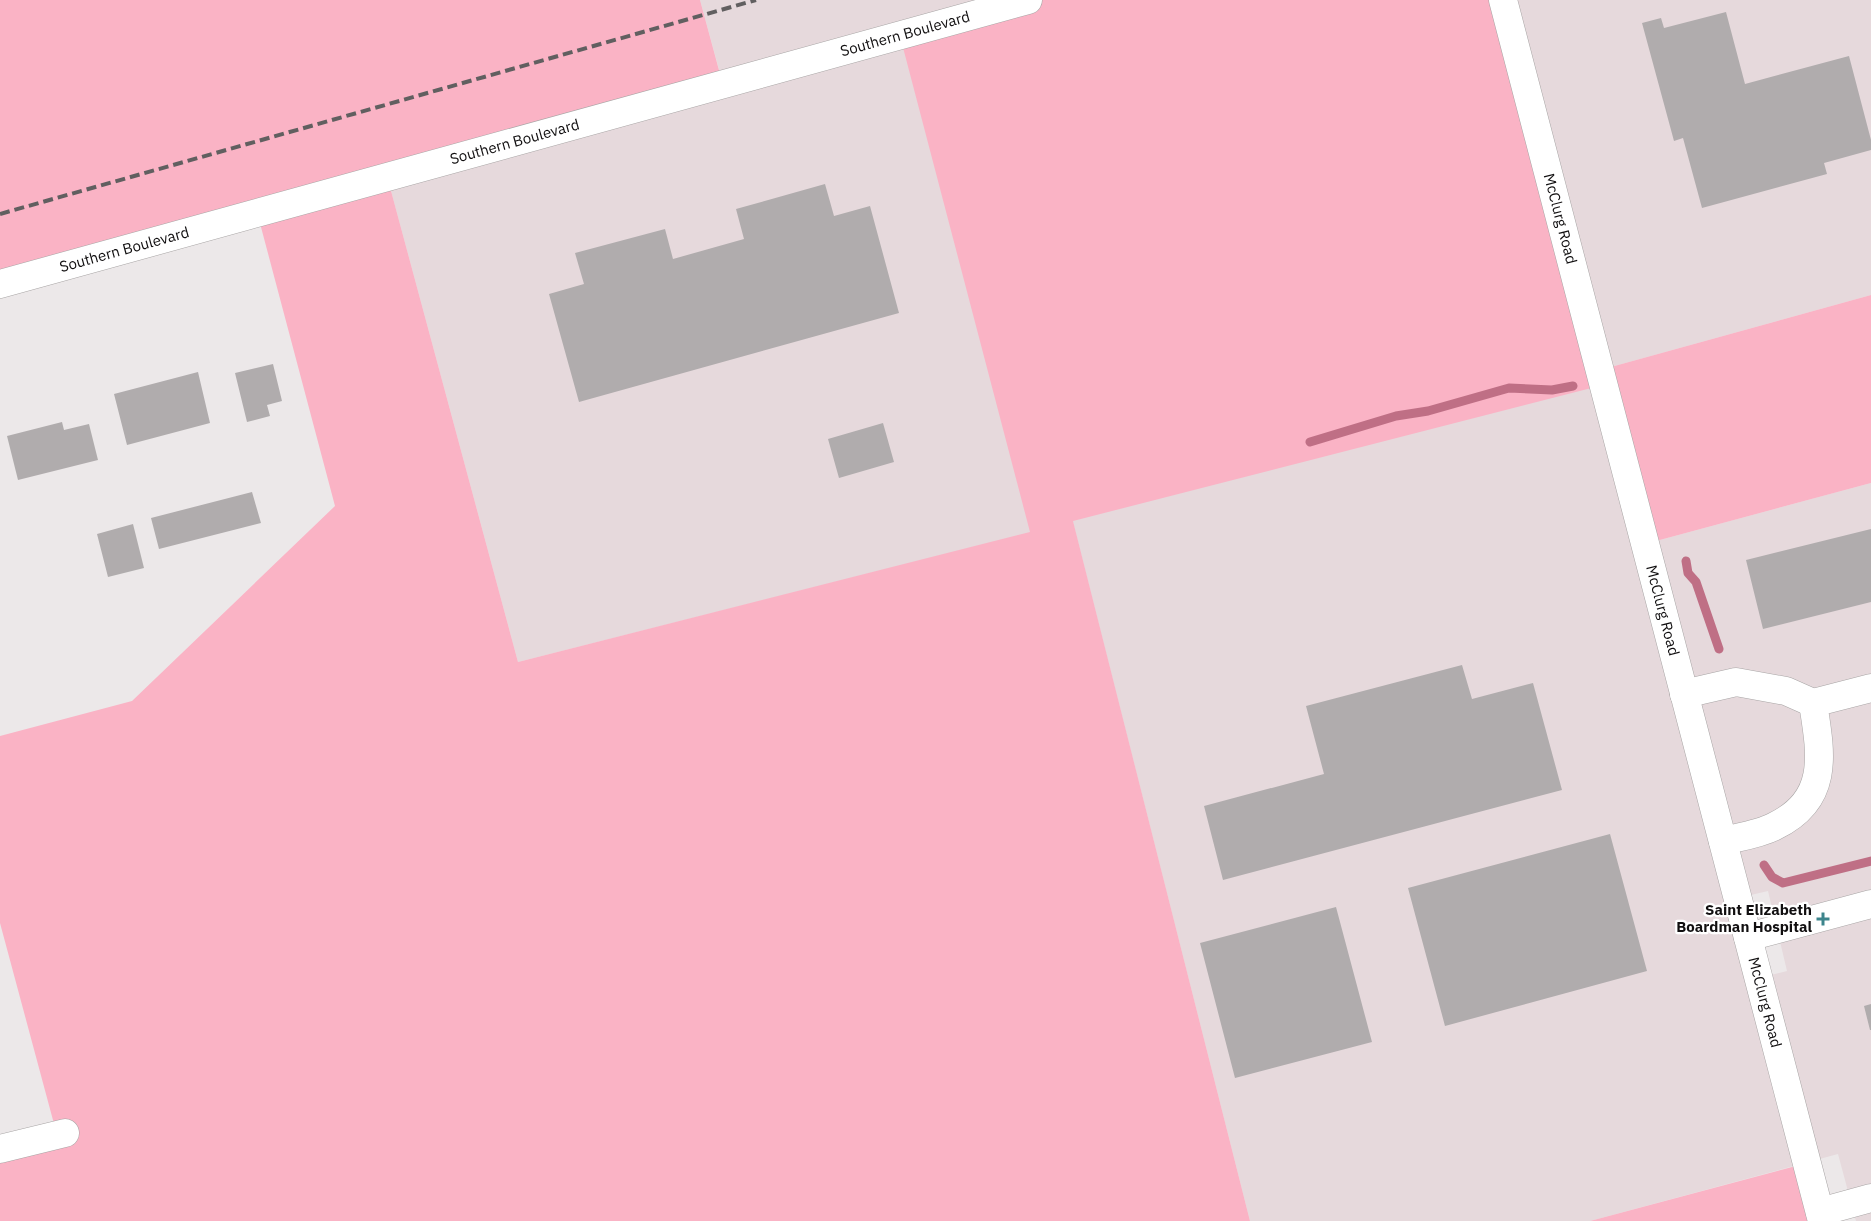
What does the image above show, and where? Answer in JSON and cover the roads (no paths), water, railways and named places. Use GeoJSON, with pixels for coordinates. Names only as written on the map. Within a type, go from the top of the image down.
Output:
{"type":"FeatureCollection","features":[{"type":"Feature","properties":{"kind":"street","name":"Southern Boulevard"},"geometry":{"type":"LineString","coordinates":[[0,284],[1028,0]]}},
{"type":"Feature","properties":{"kind":"street","name":"McClurg Road"},"geometry":{"type":"LineString","coordinates":[[1504,0],[1821,1217]]}},
{"type":"Feature","properties":{"kind":"street"},"geometry":{"type":"LineString","coordinates":[[1684,694],[1736,682],[1786,691],[1813,703],[1871,688]]}},
{"type":"Feature","properties":{"kind":"street"},"geometry":{"type":"LineString","coordinates":[[1723,841],[1774,827],[1800,810],[1815,789],[1820,748],[1813,703]]}},
{"type":"Feature","properties":{"kind":"street"},"geometry":{"type":"LineString","coordinates":[[1748,937],[1871,904]]}},
{"type":"Feature","properties":{"kind":"street"},"geometry":{"type":"LineString","coordinates":[[0,1149],[65,1134]]}},
{"type":"Feature","properties":{"kind":"street"},"geometry":{"type":"LineString","coordinates":[[1821,1217],[1871,1198]]}},
{"type":"Feature","properties":{"kind":"waterway"},"geometry":{"type":"LineString","coordinates":[[1310,442],[1396,416],[1428,411],[1509,388],[1552,390],[1573,386]]}},
{"type":"Feature","properties":{"kind":"waterway"},"geometry":{"type":"LineString","coordinates":[[1686,561],[1688,573],[1696,582],[1719,649]]}},
{"type":"Feature","properties":{"kind":"waterway"},"geometry":{"type":"LineString","coordinates":[[1764,865],[1772,877],[1783,883],[1871,861]]}},
{"type":"Feature","properties":{"kind":"railway"},"geometry":{"type":"LineString","coordinates":[[0,214],[756,0]]}},
{"type":"Feature","properties":{"kind":"place","name":"Saint Elizabeth Boardman Hospital"},"geometry":{"type":"Point","coordinates":[1823,919]}}]}
